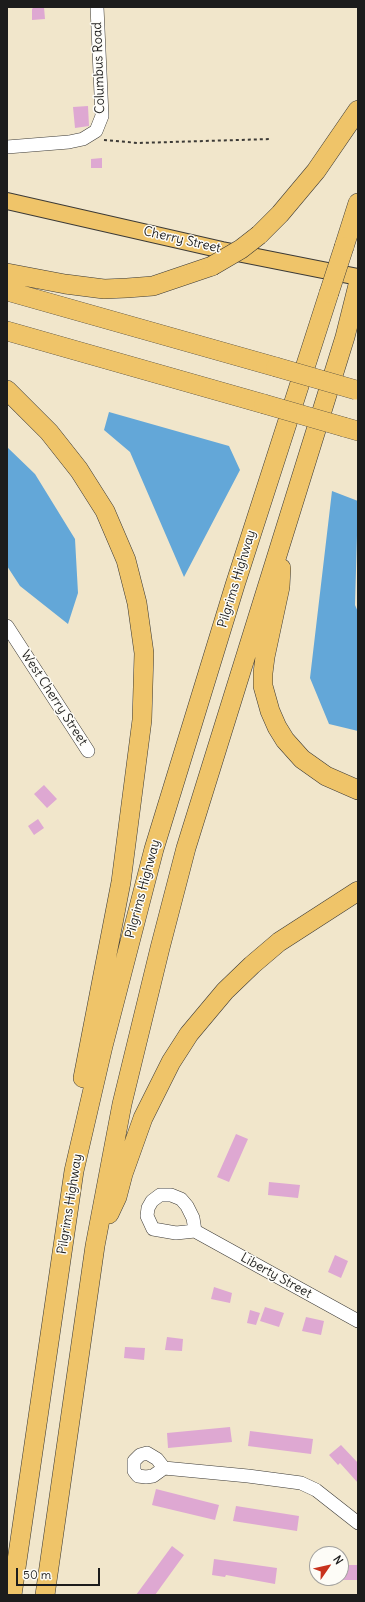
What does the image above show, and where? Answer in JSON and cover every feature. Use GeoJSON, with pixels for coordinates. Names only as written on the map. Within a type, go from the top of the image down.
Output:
{"type":"FeatureCollection","features":[{"type":"Feature","properties":{"kind":"highway"},"geometry":{"type":"LineString","coordinates":[[7,273],[64,284],[104,289],[153,286],[212,266],[241,249],[280,214],[316,171],[358,110]]}},
{"type":"Feature","properties":{"kind":"highway","name":"Pilgrims Highway"},"geometry":{"type":"LineString","coordinates":[[12,1595],[74,1171],[126,950],[154,849],[279,446],[358,203]]}},
{"type":"Feature","properties":{"kind":"highway"},"geometry":{"type":"LineString","coordinates":[[7,291],[357,390]]}},
{"type":"Feature","properties":{"kind":"highway"},"geometry":{"type":"LineString","coordinates":[[45,1595],[95,1246],[122,1104],[186,848],[345,337],[356,291]]}},
{"type":"Feature","properties":{"kind":"highway"},"geometry":{"type":"LineString","coordinates":[[7,331],[351,429]]}},
{"type":"Feature","properties":{"kind":"highway"},"geometry":{"type":"LineString","coordinates":[[7,390],[53,437],[80,470],[105,511],[126,560],[137,603],[144,653],[142,720],[121,882],[78,1107],[74,1171]]}},
{"type":"Feature","properties":{"kind":"highway"},"geometry":{"type":"LineString","coordinates":[[283,537],[280,587],[263,672],[266,698],[277,727],[294,751],[314,769],[358,790]]}},
{"type":"Feature","properties":{"kind":"highway"},"geometry":{"type":"LineString","coordinates":[[95,1246],[117,1196],[122,1174],[143,1118],[171,1062],[190,1034],[225,991],[279,942],[358,891]]}},
{"type":"Feature","properties":{"kind":"main road","name":"Cherry Street"},"geometry":{"type":"LineString","coordinates":[[7,201],[222,250],[358,277]]}},
{"type":"Feature","properties":{"kind":"street","name":"Columbus Road"},"geometry":{"type":"LineString","coordinates":[[83,139],[96,131],[102,116],[97,7]]}},
{"type":"Feature","properties":{"kind":"street"},"geometry":{"type":"LineString","coordinates":[[7,148],[83,139]]}},
{"type":"Feature","properties":{"kind":"street","name":"West Cherry Street"},"geometry":{"type":"LineString","coordinates":[[7,626],[88,751]]}},
{"type":"Feature","properties":{"kind":"street","name":"Liberty Street"},"geometry":{"type":"LineString","coordinates":[[195,1231],[358,1321]]}},
{"type":"Feature","properties":{"kind":"street"},"geometry":{"type":"LineString","coordinates":[[164,1468],[225,1473],[301,1483],[316,1490],[358,1523]]}},
{"type":"Feature","properties":{"kind":"path"},"geometry":{"type":"LineString","coordinates":[[83,139],[138,142],[271,139]]}},
{"type":"Feature","properties":{"kind":"water"},"geometry":{"type":"Polygon","coordinates":[[[109,412],[229,446],[240,470],[184,577],[130,452],[104,430],[109,412]]]}},
{"type":"Feature","properties":{"kind":"water"},"geometry":{"type":"Polygon","coordinates":[[[7,447],[35,474],[75,539],[78,593],[68,624],[20,586],[7,566],[7,447]]]}},
{"type":"Feature","properties":{"kind":"water"},"geometry":{"type":"Polygon","coordinates":[[[332,491],[358,501],[355,605],[358,612],[358,731],[329,724],[310,678],[332,491]]]}},
{"type":"Feature","properties":{"kind":"building"},"geometry":{"type":"Polygon","coordinates":[[[34,7],[44,7],[45,19],[32,20],[32,9],[34,7]]]}},
{"type":"Feature","properties":{"kind":"building"},"geometry":{"type":"Polygon","coordinates":[[[88,106],[89,126],[75,128],[73,107],[88,106]]]}},
{"type":"Feature","properties":{"kind":"building"},"geometry":{"type":"Polygon","coordinates":[[[102,158],[102,168],[91,168],[91,159],[102,158]]]}},
{"type":"Feature","properties":{"kind":"building"},"geometry":{"type":"Polygon","coordinates":[[[44,785],[57,799],[47,808],[34,794],[44,785]]]}},
{"type":"Feature","properties":{"kind":"building"},"geometry":{"type":"Polygon","coordinates":[[[38,819],[44,828],[34,835],[28,826],[38,819]]]}},
{"type":"Feature","properties":{"kind":"building"},"geometry":{"type":"Polygon","coordinates":[[[236,1134],[248,1139],[229,1182],[217,1177],[236,1134]]]}},
{"type":"Feature","properties":{"kind":"building"},"geometry":{"type":"Polygon","coordinates":[[[269,1182],[300,1185],[298,1198],[268,1195],[269,1182]]]}},
{"type":"Feature","properties":{"kind":"building"},"geometry":{"type":"Polygon","coordinates":[[[335,1255],[348,1261],[341,1278],[328,1272],[335,1255]]]}},
{"type":"Feature","properties":{"kind":"building"},"geometry":{"type":"Polygon","coordinates":[[[214,1287],[232,1293],[230,1303],[211,1299],[214,1287]]]}},
{"type":"Feature","properties":{"kind":"building"},"geometry":{"type":"Polygon","coordinates":[[[265,1307],[284,1313],[279,1327],[260,1321],[265,1307]]]}},
{"type":"Feature","properties":{"kind":"building"},"geometry":{"type":"Polygon","coordinates":[[[250,1310],[260,1313],[256,1325],[247,1323],[250,1310]]]}},
{"type":"Feature","properties":{"kind":"building"},"geometry":{"type":"Polygon","coordinates":[[[306,1317],[324,1321],[321,1335],[302,1331],[306,1317]]]}},
{"type":"Feature","properties":{"kind":"building"},"geometry":{"type":"Polygon","coordinates":[[[167,1337],[183,1339],[182,1351],[165,1350],[167,1337]]]}},
{"type":"Feature","properties":{"kind":"building"},"geometry":{"type":"Polygon","coordinates":[[[125,1347],[145,1348],[144,1360],[124,1358],[125,1347]]]}},
{"type":"Feature","properties":{"kind":"building"},"geometry":{"type":"Polygon","coordinates":[[[230,1427],[232,1442],[168,1448],[167,1433],[230,1427]]]}},
{"type":"Feature","properties":{"kind":"building"},"geometry":{"type":"Polygon","coordinates":[[[250,1431],[313,1439],[311,1454],[248,1446],[250,1431]]]}},
{"type":"Feature","properties":{"kind":"building"},"geometry":{"type":"Polygon","coordinates":[[[341,1445],[358,1463],[358,1483],[340,1463],[338,1465],[329,1455],[341,1445]]]}},
{"type":"Feature","properties":{"kind":"building"},"geometry":{"type":"Polygon","coordinates":[[[156,1489],[219,1505],[215,1520],[152,1505],[156,1489]]]}},
{"type":"Feature","properties":{"kind":"building"},"geometry":{"type":"Polygon","coordinates":[[[236,1506],[299,1516],[297,1531],[233,1521],[236,1506]]]}},
{"type":"Feature","properties":{"kind":"building"},"geometry":{"type":"Polygon","coordinates":[[[172,1546],[184,1555],[155,1595],[136,1595],[172,1546]]]}},
{"type":"Feature","properties":{"kind":"building"},"geometry":{"type":"Polygon","coordinates":[[[214,1559],[277,1568],[275,1584],[226,1575],[225,1577],[212,1575],[214,1559]]]}},
{"type":"Feature","properties":{"kind":"building"},"geometry":{"type":"Polygon","coordinates":[[[349,1565],[358,1565],[358,1580],[349,1580],[349,1565]]]}}]}
